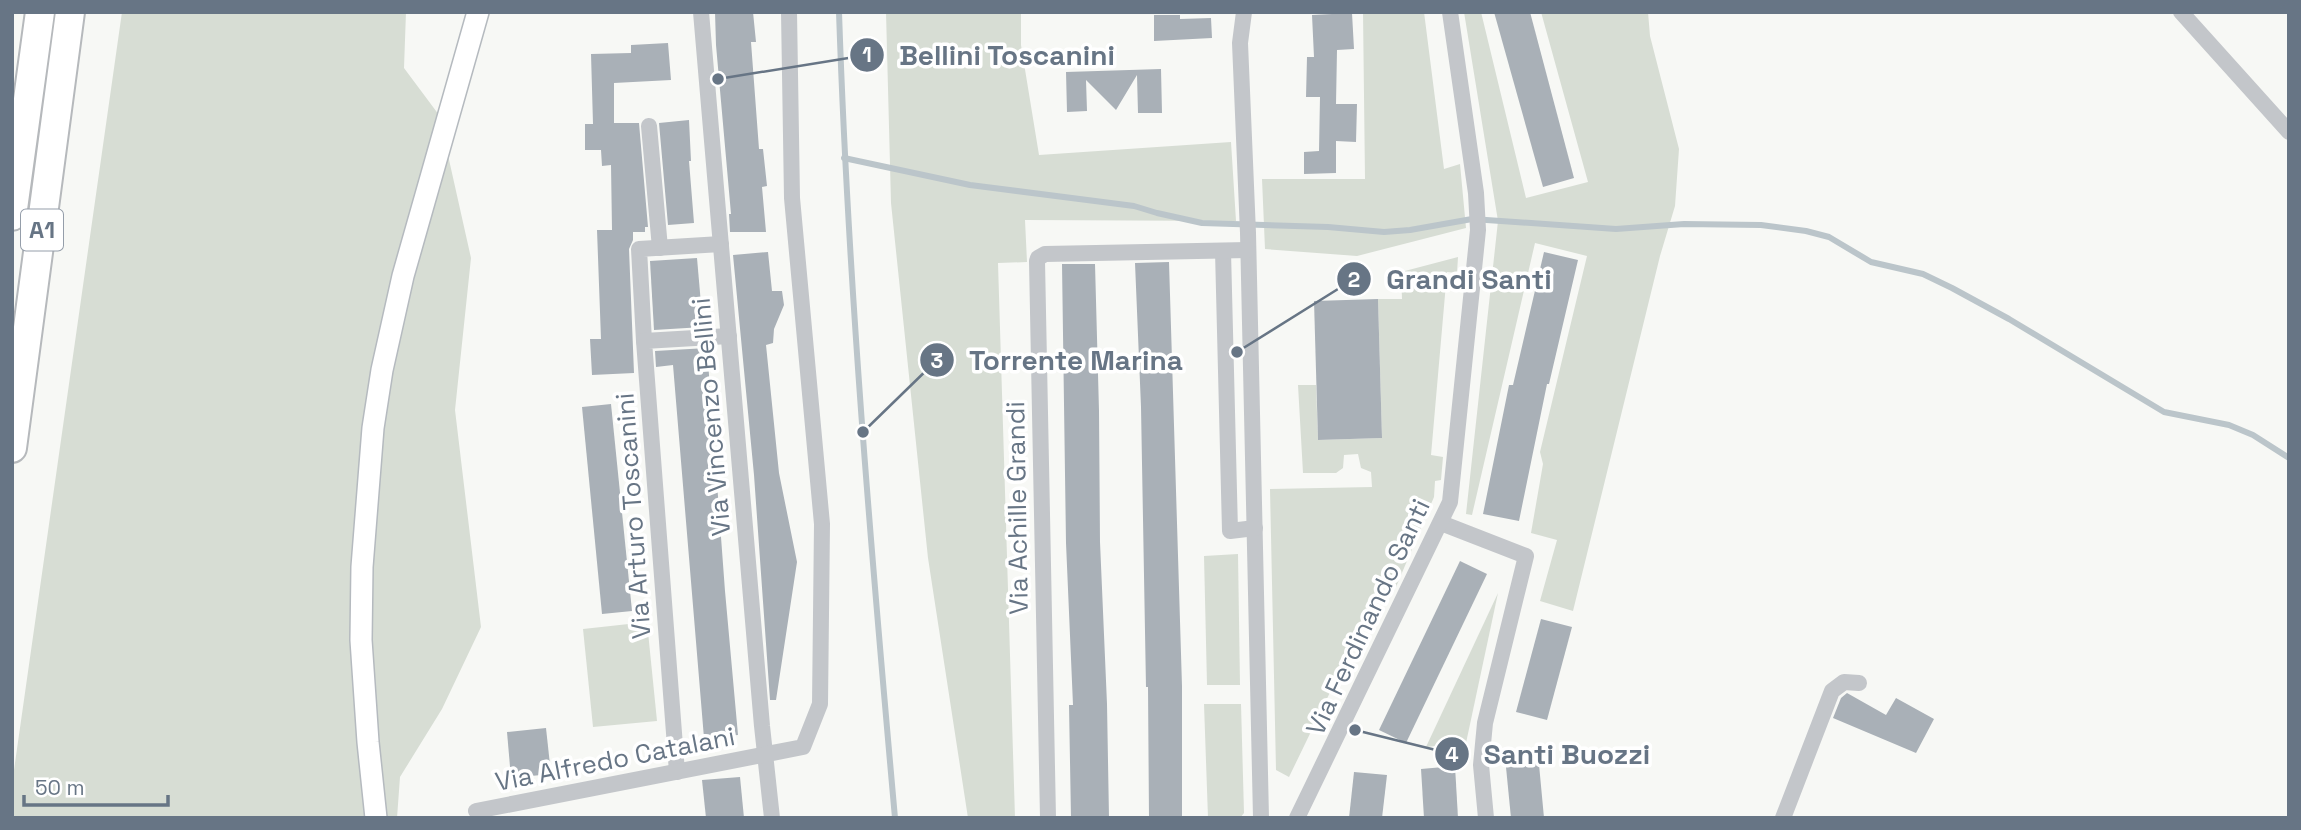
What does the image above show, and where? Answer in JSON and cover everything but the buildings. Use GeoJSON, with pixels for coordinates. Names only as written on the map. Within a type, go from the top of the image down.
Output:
{"type":"FeatureCollection","features":[{"type":"Feature","properties":{"kind":"highway","name":"A1"},"geometry":{"type":"LineString","coordinates":[[12,216],[40,12]]}},
{"type":"Feature","properties":{"kind":"highway","name":"A1"},"geometry":{"type":"LineString","coordinates":[[12,448],[70,12]]}},
{"type":"Feature","properties":{"kind":"main road"},"geometry":{"type":"LineString","coordinates":[[376,818],[361,640],[363,553],[373,428],[382,370],[403,276],[478,12]]}},
{"type":"Feature","properties":{"kind":"street","name":"Via Vincenzo Bellini"},"geometry":{"type":"LineString","coordinates":[[701,12],[764,755],[772,818]]}},
{"type":"Feature","properties":{"kind":"street","name":"Via Alfredo Catalani"},"geometry":{"type":"LineString","coordinates":[[476,811],[803,747],[820,704],[822,524],[792,198],[789,12]]}},
{"type":"Feature","properties":{"kind":"street"},"geometry":{"type":"LineString","coordinates":[[1244,12],[1240,43],[1248,233],[1261,818]]}},
{"type":"Feature","properties":{"kind":"street","name":"Via Ferdinando Santi"},"geometry":{"type":"LineString","coordinates":[[1297,818],[1451,502],[1478,230],[1476,193],[1450,12]]}},
{"type":"Feature","properties":{"kind":"street"},"geometry":{"type":"LineString","coordinates":[[2181,12],[2289,132]]}},
{"type":"Feature","properties":{"kind":"street"},"geometry":{"type":"LineString","coordinates":[[649,126],[660,248],[721,244]]}},
{"type":"Feature","properties":{"kind":"street","name":"Via Arturo Toscanini"},"geometry":{"type":"LineString","coordinates":[[660,248],[639,249],[677,772]]}},
{"type":"Feature","properties":{"kind":"street","name":"Via Achille Grandi"},"geometry":{"type":"LineString","coordinates":[[1048,818],[1038,258],[1045,254],[1248,250]]}},
{"type":"Feature","properties":{"kind":"street"},"geometry":{"type":"LineString","coordinates":[[1223,251],[1230,531],[1255,528]]}},
{"type":"Feature","properties":{"kind":"street"},"geometry":{"type":"LineString","coordinates":[[644,341],[729,336]]}},
{"type":"Feature","properties":{"kind":"street"},"geometry":{"type":"LineString","coordinates":[[1441,523],[1526,556],[1485,723],[1482,765],[1486,818]]}},
{"type":"Feature","properties":{"kind":"street"},"geometry":{"type":"LineString","coordinates":[[1783,818],[1832,691],[1844,682],[1859,683]]}},
{"type":"Feature","properties":{"kind":"shaded area"},"geometry":{"type":"Polygon","coordinates":[[[122,12],[406,12],[404,68],[439,115],[471,258],[455,410],[481,627],[442,709],[400,777],[397,818],[12,818],[12,784],[122,12]]]}},
{"type":"Feature","properties":{"kind":"shaded area"},"geometry":{"type":"Polygon","coordinates":[[[886,12],[1021,12],[1021,45],[1039,155],[1231,142],[1236,221],[1025,220],[1027,262],[998,263],[1015,818],[968,818],[928,558],[891,203],[886,12]]]}},
{"type":"Feature","properties":{"kind":"shaded area"},"geometry":{"type":"Polygon","coordinates":[[[1363,12],[1424,12],[1444,169],[1460,164],[1466,228],[1357,256],[1265,249],[1262,179],[1365,179],[1363,12]]]}},
{"type":"Feature","properties":{"kind":"shaded area"},"geometry":{"type":"Polygon","coordinates":[[[1464,12],[1481,12],[1526,198],[1588,182],[1541,12],[1648,12],[1650,36],[1679,149],[1675,206],[1660,256],[1573,611],[1540,601],[1557,540],[1531,533],[1543,464],[1540,452],[1587,256],[1535,243],[1472,515],[1466,514],[1498,221],[1464,12]]]}},
{"type":"Feature","properties":{"kind":"shaded area"},"geometry":{"type":"Polygon","coordinates":[[[1458,257],[1457,273],[1447,272],[1431,455],[1443,457],[1441,480],[1435,481],[1434,497],[1396,587],[1383,583],[1289,777],[1276,770],[1270,489],[1372,487],[1371,472],[1361,468],[1358,454],[1344,455],[1343,468],[1336,473],[1303,473],[1298,385],[1316,385],[1318,440],[1382,438],[1378,299],[1402,299],[1401,272],[1458,257]]]}},
{"type":"Feature","properties":{"kind":"shaded area"},"geometry":{"type":"Polygon","coordinates":[[[1238,554],[1240,685],[1207,685],[1204,556],[1238,554]]]}},
{"type":"Feature","properties":{"kind":"shaded area"},"geometry":{"type":"Polygon","coordinates":[[[1498,593],[1466,743],[1426,747],[1498,593]]]}},
{"type":"Feature","properties":{"kind":"shaded area"},"geometry":{"type":"Polygon","coordinates":[[[647,622],[657,721],[593,727],[583,629],[647,622]]]}},
{"type":"Feature","properties":{"kind":"shaded area"},"geometry":{"type":"Polygon","coordinates":[[[1204,704],[1241,704],[1244,813],[1240,818],[1208,818],[1204,704]]]}},
{"type":"Feature","properties":{"kind":"waterway"},"geometry":{"type":"LineString","coordinates":[[839,12],[854,315],[895,818]]}},
{"type":"Feature","properties":{"kind":"waterway"},"geometry":{"type":"LineString","coordinates":[[844,158],[970,185],[1134,206],[1202,223],[1328,227],[1384,232],[1472,219],[1616,229],[1684,224],[1761,225],[1806,231],[1829,237],[1871,262],[1923,274],[1952,288],[2164,412],[2229,425],[2253,435],[2289,458]]}},
{"type":"Feature","properties":{"kind":"place","name":"Bellini Toscanini"},"geometry":{"type":"Point","coordinates":[718,79]}},
{"type":"Feature","properties":{"kind":"place","name":"Grandi Santi"},"geometry":{"type":"Point","coordinates":[1237,352]}},
{"type":"Feature","properties":{"kind":"place","name":"Torrente Marina"},"geometry":{"type":"Point","coordinates":[863,432]}},
{"type":"Feature","properties":{"kind":"place","name":"Santi Buozzi"},"geometry":{"type":"Point","coordinates":[1355,730]}}]}
